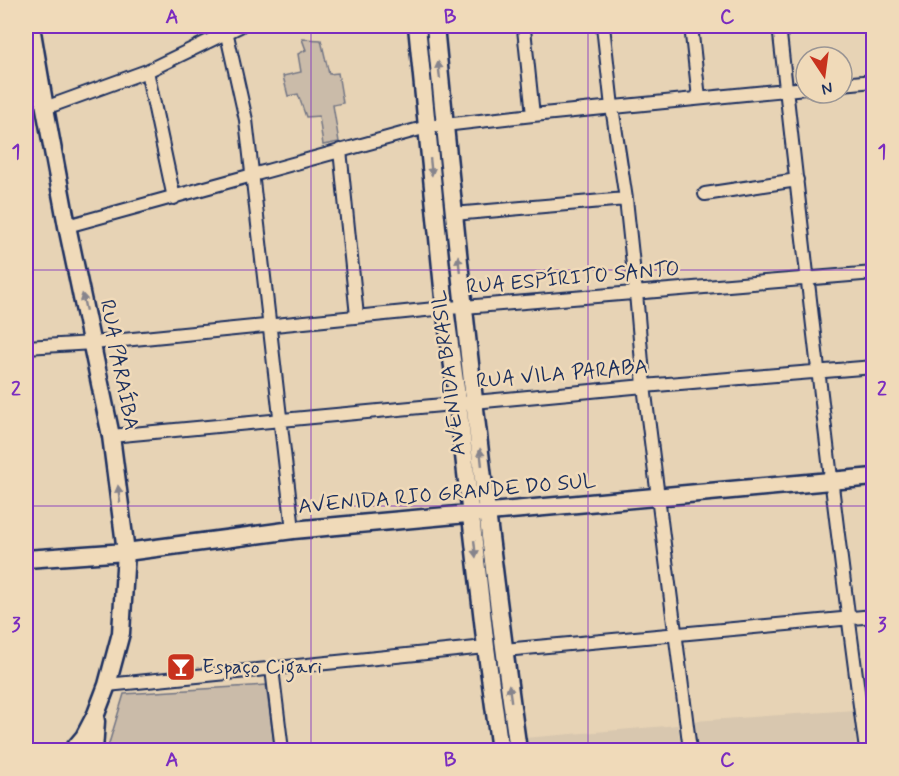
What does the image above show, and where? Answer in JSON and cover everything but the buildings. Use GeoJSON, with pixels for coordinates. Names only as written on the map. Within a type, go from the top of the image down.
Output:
{"type":"FeatureCollection","features":[{"type":"Feature","properties":{"kind":"street","name":"RUA PARAÍBA"},"geometry":{"type":"LineString","coordinates":[[31,26],[68,226],[111,436],[126,552],[121,633],[96,714]]}},
{"type":"Feature","properties":{"kind":"street"},"geometry":{"type":"LineString","coordinates":[[45,108],[147,71],[226,28],[240,26]]}},
{"type":"Feature","properties":{"kind":"street","name":"AVENIDA BRASIL"},"geometry":{"type":"LineString","coordinates":[[417,26],[445,308],[458,403],[504,650],[518,750]]}},
{"type":"Feature","properties":{"kind":"street","name":"AVENIDA BRASIL"},"geometry":{"type":"LineString","coordinates":[[435,26],[453,214],[475,401],[486,648],[500,750]]}},
{"type":"Feature","properties":{"kind":"street"},"geometry":{"type":"LineString","coordinates":[[603,26],[626,199],[644,386],[690,750]]}},
{"type":"Feature","properties":{"kind":"street"},"geometry":{"type":"LineString","coordinates":[[691,26],[699,98]]}},
{"type":"Feature","properties":{"kind":"street"},"geometry":{"type":"LineString","coordinates":[[779,26],[831,481],[866,750]]}},
{"type":"Feature","properties":{"kind":"street"},"geometry":{"type":"LineString","coordinates":[[226,28],[246,120],[294,530]]}},
{"type":"Feature","properties":{"kind":"street"},"geometry":{"type":"LineString","coordinates":[[524,28],[533,115]]}},
{"type":"Feature","properties":{"kind":"street"},"geometry":{"type":"LineString","coordinates":[[147,71],[174,198]]}},
{"type":"Feature","properties":{"kind":"street"},"geometry":{"type":"LineString","coordinates":[[854,83],[873,81]]}},
{"type":"Feature","properties":{"kind":"street"},"geometry":{"type":"LineString","coordinates":[[68,226],[427,127],[794,89]]}},
{"type":"Feature","properties":{"kind":"street"},"geometry":{"type":"LineString","coordinates":[[340,150],[357,316]]}},
{"type":"Feature","properties":{"kind":"street"},"geometry":{"type":"LineString","coordinates":[[705,194],[797,180]]}},
{"type":"Feature","properties":{"kind":"street"},"geometry":{"type":"LineString","coordinates":[[453,214],[626,199]]}},
{"type":"Feature","properties":{"kind":"street","name":"RUA ESPÍRITO SANTO"},"geometry":{"type":"LineString","coordinates":[[26,347],[93,343],[445,308],[873,273]]}},
{"type":"Feature","properties":{"kind":"street","name":"RUA VILA PARABA"},"geometry":{"type":"LineString","coordinates":[[111,436],[475,401],[873,367]]}},
{"type":"Feature","properties":{"kind":"street","name":"AVENIDA RIO GRANDE DO SUL"},"geometry":{"type":"LineString","coordinates":[[26,559],[126,552],[294,530],[873,477]]}},
{"type":"Feature","properties":{"kind":"street"},"geometry":{"type":"LineString","coordinates":[[504,650],[873,616]]}},
{"type":"Feature","properties":{"kind":"street"},"geometry":{"type":"LineString","coordinates":[[106,685],[486,648]]}},
{"type":"Feature","properties":{"kind":"street"},"geometry":{"type":"LineString","coordinates":[[272,669],[282,750]]}},
{"type":"Feature","properties":{"kind":"street"},"geometry":{"type":"LineString","coordinates":[[73,750],[84,737],[96,714]]}},
{"type":"Feature","properties":{"kind":"street"},"geometry":{"type":"LineString","coordinates":[[94,750],[96,714]]}},
{"type":"Feature","properties":{"kind":"shaded area"},"geometry":{"type":"Polygon","coordinates":[[[302,39],[321,40],[329,74],[338,73],[343,103],[333,105],[339,142],[323,145],[319,116],[306,117],[298,94],[288,96],[283,76],[301,72],[298,54],[306,50],[302,39]]]}},
{"type":"Feature","properties":{"kind":"shaded area"},"geometry":{"type":"Polygon","coordinates":[[[266,685],[275,750],[107,750],[124,694],[266,685]]]}},
{"type":"Feature","properties":{"kind":"shaded area"},"geometry":{"type":"Polygon","coordinates":[[[854,710],[856,750],[697,750],[694,721],[854,710]]]}},
{"type":"Feature","properties":{"kind":"shaded area"},"geometry":{"type":"Polygon","coordinates":[[[678,725],[681,750],[525,750],[524,738],[678,725]]]}},
{"type":"Feature","properties":{"kind":"waterway"},"geometry":{"type":"LineString","coordinates":[[427,26],[431,65]]}},
{"type":"Feature","properties":{"kind":"place","name":"Espaço Cigari"},"geometry":{"type":"Point","coordinates":[181,667]}}]}
